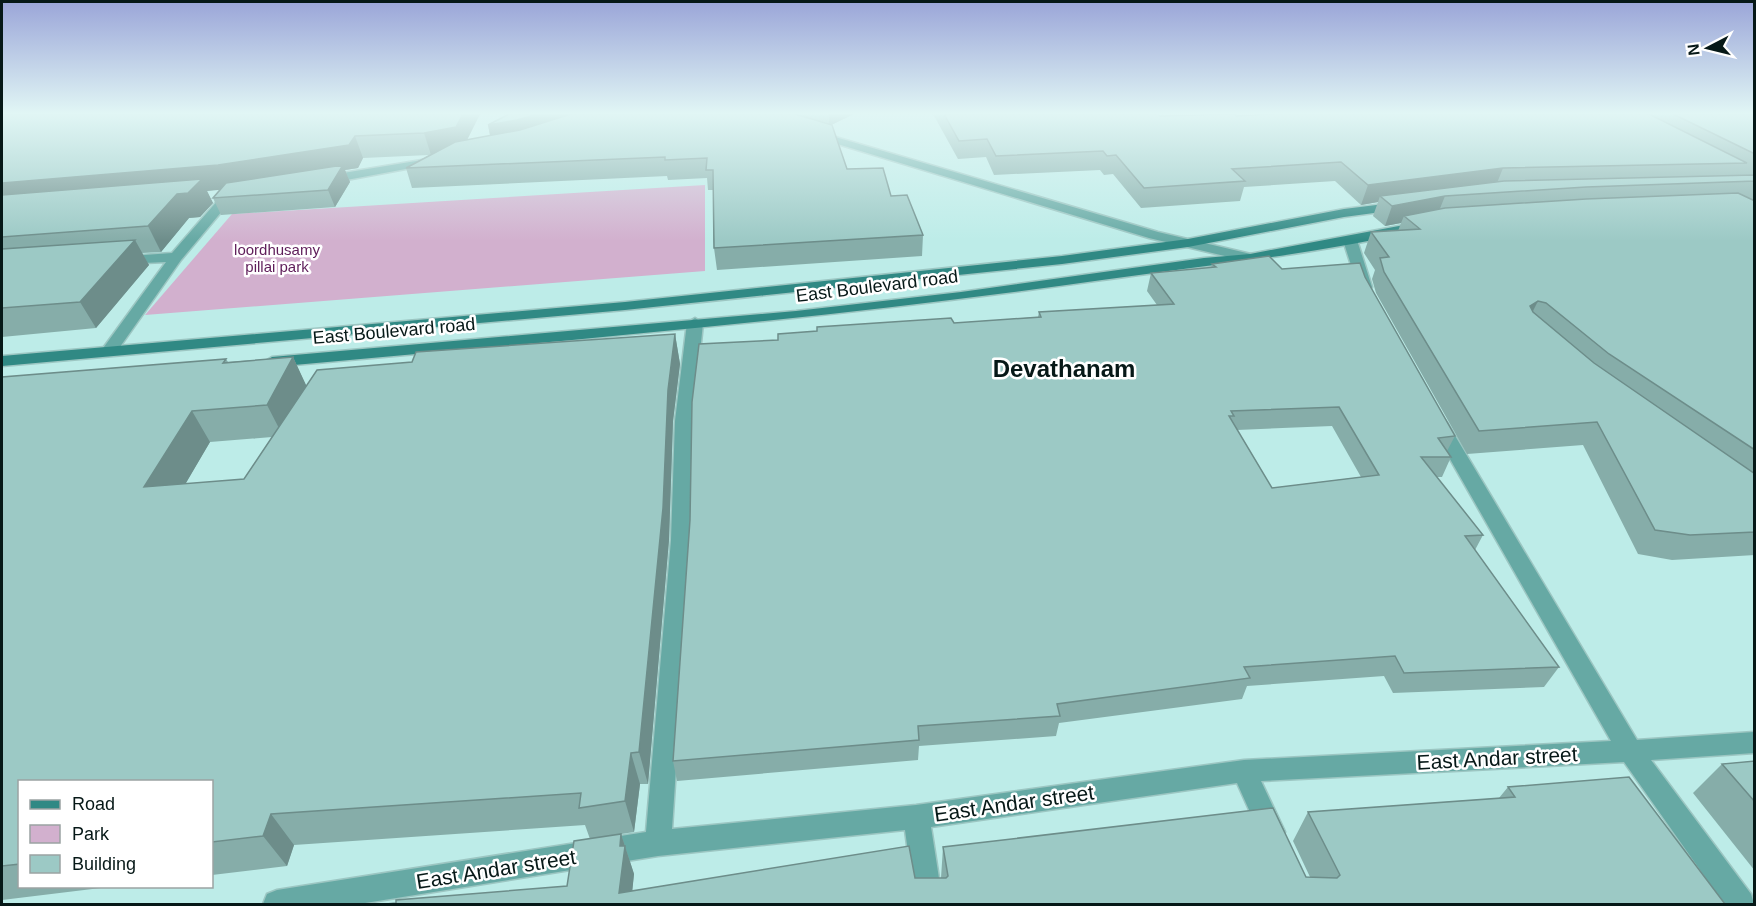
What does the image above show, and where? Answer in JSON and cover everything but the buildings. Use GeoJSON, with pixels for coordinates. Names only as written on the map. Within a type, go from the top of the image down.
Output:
{"type":"FeatureCollection","features":[{"type":"Feature","properties":{"kind":"main road"},"geometry":{"type":"LineString","coordinates":[[2,361],[637,305],[1062,260],[1188,243],[1344,213],[1414,204]]}},
{"type":"Feature","properties":{"kind":"main road","name":"East Boulevard road"},"geometry":{"type":"LineString","coordinates":[[255,364],[831,311],[1204,262],[1250,258],[1437,222]]}},
{"type":"Feature","properties":{"kind":"street"},"geometry":{"type":"LineString","coordinates":[[891,156],[1188,243],[1250,258]]}},
{"type":"Feature","properties":{"kind":"street"},"geometry":{"type":"LineString","coordinates":[[307,183],[451,158]]}},
{"type":"Feature","properties":{"kind":"street"},"geometry":{"type":"LineString","coordinates":[[109,351],[176,257],[234,194],[206,196]]}},
{"type":"Feature","properties":{"kind":"street"},"geometry":{"type":"LineString","coordinates":[[1350,240],[1367,294],[1373,304]]}},
{"type":"Feature","properties":{"kind":"street"},"geometry":{"type":"LineString","coordinates":[[106,261],[176,257]]}},
{"type":"Feature","properties":{"kind":"street"},"geometry":{"type":"LineString","coordinates":[[658,843],[681,540],[684,422],[695,323]]}},
{"type":"Feature","properties":{"kind":"street"},"geometry":{"type":"LineString","coordinates":[[1429,405],[1630,751],[1741,904]]}},
{"type":"Feature","properties":{"kind":"street","name":"East Andar street"},"geometry":{"type":"LineString","coordinates":[[277,904],[658,843],[916,817],[1244,771],[1630,751],[1755,742]]}},
{"type":"Feature","properties":{"kind":"street"},"geometry":{"type":"LineString","coordinates":[[1244,771],[1282,853]]}},
{"type":"Feature","properties":{"kind":"street"},"geometry":{"type":"LineString","coordinates":[[916,817],[929,904]]}},
{"type":"Feature","properties":{"kind":"green space","name":"loordhusamy pillai park"},"geometry":{"type":"Polygon","coordinates":[[[705,185],[705,271],[145,315],[232,214],[705,185]]]}},
{"type":"Feature","properties":{"kind":"district","name":"Devathanam"},"geometry":{"type":"Point","coordinates":[1064,368]}}]}
